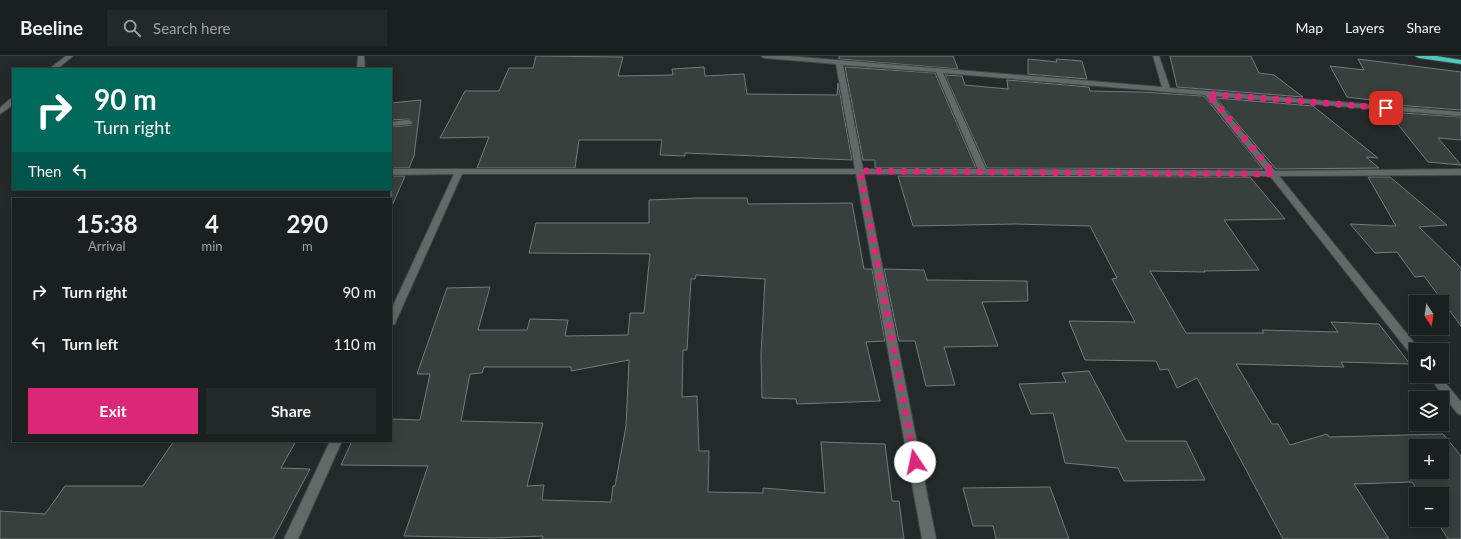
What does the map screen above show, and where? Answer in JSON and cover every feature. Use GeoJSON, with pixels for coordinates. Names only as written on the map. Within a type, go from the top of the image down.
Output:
{"type":"FeatureCollection","features":[{"type":"Feature","properties":{"kind":"highway"},"geometry":{"type":"LineString","coordinates":[[1419,56],[1461,62]]}},
{"type":"Feature","properties":{"kind":"street"},"geometry":{"type":"LineString","coordinates":[[54,68],[70,56]]}},
{"type":"Feature","properties":{"kind":"street"},"geometry":{"type":"LineString","coordinates":[[361,56],[361,68]]}},
{"type":"Feature","properties":{"kind":"street"},"geometry":{"type":"LineString","coordinates":[[764,56],[1461,114]]}},
{"type":"Feature","properties":{"kind":"street"},"geometry":{"type":"LineString","coordinates":[[1156,56],[1167,90]]}},
{"type":"Feature","properties":{"kind":"street"},"geometry":{"type":"LineString","coordinates":[[839,63],[929,539]]}},
{"type":"Feature","properties":{"kind":"street"},"geometry":{"type":"LineString","coordinates":[[938,70],[983,172]]}},
{"type":"Feature","properties":{"kind":"street"},"geometry":{"type":"LineString","coordinates":[[1208,94],[1274,174],[1409,344]]}},
{"type":"Feature","properties":{"kind":"street"},"geometry":{"type":"LineString","coordinates":[[0,112],[12,102]]}},
{"type":"Feature","properties":{"kind":"street"},"geometry":{"type":"LineString","coordinates":[[392,124],[408,122]]}},
{"type":"Feature","properties":{"kind":"street"},"geometry":{"type":"LineString","coordinates":[[392,172],[860,171],[1274,174],[1461,172]]}},
{"type":"Feature","properties":{"kind":"street"},"geometry":{"type":"LineString","coordinates":[[392,319],[459,172]]}},
{"type":"Feature","properties":{"kind":"street"},"geometry":{"type":"LineString","coordinates":[[1440,383],[1461,410]]}},
{"type":"Feature","properties":{"kind":"street"},"geometry":{"type":"LineString","coordinates":[[292,539],[336,442]]}},
{"type":"Feature","properties":{"kind":"building"},"geometry":{"type":"Polygon","coordinates":[[[536,56],[623,57],[618,76],[673,75],[672,69],[704,67],[705,76],[744,74],[747,94],[837,95],[838,83],[852,160],[685,153],[685,156],[660,155],[662,140],[579,140],[575,168],[477,168],[489,137],[440,138],[465,91],[499,91],[509,68],[533,68],[536,56]]]}},
{"type":"Feature","properties":{"kind":"building"},"geometry":{"type":"Polygon","coordinates":[[[839,56],[953,56],[958,69],[839,59],[839,56]]]}},
{"type":"Feature","properties":{"kind":"building"},"geometry":{"type":"Polygon","coordinates":[[[1170,56],[1251,56],[1259,73],[1274,75],[1303,97],[1177,87],[1170,56]]]}},
{"type":"Feature","properties":{"kind":"building"},"geometry":{"type":"Polygon","coordinates":[[[1028,59],[1057,62],[1056,59],[1082,61],[1087,79],[1028,74],[1028,59]]]}},
{"type":"Feature","properties":{"kind":"building"},"geometry":{"type":"Polygon","coordinates":[[[1358,59],[1461,72],[1461,110],[1383,104],[1380,101],[1347,97],[1330,66],[1364,70],[1358,59]]]}},
{"type":"Feature","properties":{"kind":"building"},"geometry":{"type":"Polygon","coordinates":[[[845,67],[935,73],[976,168],[875,168],[875,160],[863,160],[845,67]]]}},
{"type":"Feature","properties":{"kind":"building"},"geometry":{"type":"Polygon","coordinates":[[[945,75],[962,76],[965,85],[1008,89],[1007,80],[1089,87],[1090,91],[1141,92],[1204,96],[1263,169],[987,168],[945,75]]]}},
{"type":"Feature","properties":{"kind":"building"},"geometry":{"type":"Polygon","coordinates":[[[1216,98],[1313,106],[1378,158],[1366,157],[1379,168],[1276,169],[1216,98]]]}},
{"type":"Feature","properties":{"kind":"building"},"geometry":{"type":"Polygon","coordinates":[[[421,100],[414,156],[409,168],[392,168],[392,127],[411,125],[413,122],[408,119],[392,120],[392,103],[421,100]]]}},
{"type":"Feature","properties":{"kind":"building"},"geometry":{"type":"Polygon","coordinates":[[[1388,112],[1461,117],[1461,140],[1438,138],[1461,165],[1428,162],[1388,112]]]}},
{"type":"Feature","properties":{"kind":"building"},"geometry":{"type":"Polygon","coordinates":[[[392,176],[405,176],[392,206],[392,176]]]}},
{"type":"Feature","properties":{"kind":"building"},"geometry":{"type":"Polygon","coordinates":[[[898,176],[1250,177],[1285,219],[1224,220],[1259,270],[1204,271],[1205,272],[1150,271],[1186,333],[1264,333],[1262,330],[1338,332],[1331,322],[1379,324],[1409,364],[1341,362],[1344,367],[1236,364],[1272,424],[1278,424],[1290,445],[1327,434],[1329,437],[1443,434],[1447,439],[1409,439],[1409,479],[1449,479],[1449,441],[1461,456],[1461,539],[1448,539],[1440,527],[1449,527],[1449,487],[1415,487],[1412,482],[1354,484],[1389,539],[1283,539],[1197,378],[1177,388],[1168,369],[1160,370],[1156,361],[1085,360],[1069,321],[1135,322],[1112,279],[1117,278],[1090,226],[1015,224],[913,226],[898,176]]]}},
{"type":"Feature","properties":{"kind":"building"},"geometry":{"type":"Polygon","coordinates":[[[1368,177],[1390,177],[1447,225],[1419,227],[1461,268],[1461,326],[1449,310],[1449,295],[1438,295],[1424,276],[1415,277],[1397,252],[1375,253],[1350,224],[1396,226],[1368,177]]]}},
{"type":"Feature","properties":{"kind":"building"},"geometry":{"type":"Polygon","coordinates":[[[747,198],[748,204],[852,203],[864,269],[872,269],[885,341],[866,342],[880,401],[797,404],[796,399],[762,398],[761,355],[765,279],[696,275],[695,279],[691,279],[687,350],[683,350],[682,397],[697,396],[699,451],[709,451],[708,492],[763,493],[763,488],[825,493],[821,442],[885,444],[892,501],[899,501],[904,539],[542,539],[543,536],[492,538],[404,536],[428,466],[341,465],[352,442],[392,442],[392,419],[420,420],[430,374],[417,374],[447,288],[490,287],[478,330],[527,330],[530,319],[568,320],[565,336],[628,335],[630,313],[644,313],[650,254],[529,253],[536,223],[649,223],[649,200],[747,198]],[[629,360],[571,371],[571,367],[484,367],[482,373],[470,374],[461,421],[543,423],[527,486],[544,485],[542,500],[611,502],[613,486],[615,486],[626,426],[629,360]]]}},
{"type":"Feature","properties":{"kind":"building"},"geometry":{"type":"Polygon","coordinates":[[[884,269],[924,270],[927,280],[1027,281],[1028,301],[982,302],[998,346],[944,347],[955,385],[926,386],[915,341],[899,341],[884,269]]]}},
{"type":"Feature","properties":{"kind":"building"},"geometry":{"type":"Polygon","coordinates":[[[1089,371],[1126,441],[1186,441],[1205,480],[1124,481],[1118,468],[1065,463],[1053,413],[1031,414],[1019,384],[1066,382],[1062,373],[1089,371]]]}},
{"type":"Feature","properties":{"kind":"building"},"geometry":{"type":"Polygon","coordinates":[[[173,442],[295,442],[281,468],[310,469],[273,539],[0,539],[0,511],[45,514],[65,486],[143,486],[173,442]]]}},
{"type":"Feature","properties":{"kind":"building"},"geometry":{"type":"Polygon","coordinates":[[[1050,487],[1069,539],[996,539],[993,526],[973,526],[963,488],[1050,487]]]}},
{"type":"Feature","properties":{"kind":"route"},"geometry":{"type":"LineString","coordinates":[[915,462],[860,171],[1274,174],[1208,94],[1386,108]]}}]}
